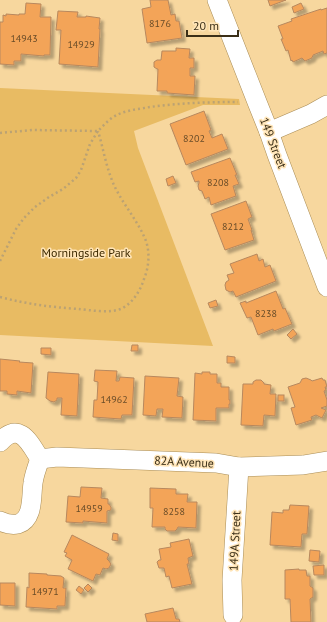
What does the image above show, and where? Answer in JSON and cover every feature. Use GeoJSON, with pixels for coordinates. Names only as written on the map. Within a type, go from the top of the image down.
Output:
{"type":"FeatureCollection","features":[{"type":"Feature","properties":{"kind":"street","name":"149 Street"},"geometry":{"type":"LineString","coordinates":[[217,0],[269,132],[327,287]]}},
{"type":"Feature","properties":{"kind":"street"},"geometry":{"type":"LineString","coordinates":[[269,132],[327,106]]}},
{"type":"Feature","properties":{"kind":"street"},"geometry":{"type":"LineString","coordinates":[[0,442],[9,435],[19,434],[24,436],[40,459],[35,474],[30,507],[26,520],[19,524],[10,525],[0,521]]}},
{"type":"Feature","properties":{"kind":"street","name":"82A Avenue"},"geometry":{"type":"LineString","coordinates":[[40,459],[53,457],[97,458],[216,463],[239,467],[303,465],[327,461]]}},
{"type":"Feature","properties":{"kind":"street","name":"149A Street"},"geometry":{"type":"LineString","coordinates":[[233,615],[232,580],[239,467]]}},
{"type":"Feature","properties":{"kind":"path"},"geometry":{"type":"LineString","coordinates":[[0,261],[16,229],[24,218],[48,197],[63,189],[76,178],[81,170],[90,144],[98,130],[106,122],[117,115],[136,109],[158,106],[209,102],[257,102]]}},
{"type":"Feature","properties":{"kind":"path"},"geometry":{"type":"LineString","coordinates":[[0,133],[32,130],[98,130]]}},
{"type":"Feature","properties":{"kind":"path"},"geometry":{"type":"LineString","coordinates":[[0,297],[42,306],[113,311],[122,308],[138,293],[147,273],[149,258],[146,242],[138,224],[113,183],[98,130]]}},
{"type":"Feature","properties":{"kind":"green space","name":"Morningside Park"},"geometry":{"type":"Polygon","coordinates":[[[0,88],[239,99],[240,105],[203,105],[134,131],[138,148],[213,346],[0,335],[0,88]]]}},
{"type":"Feature","properties":{"kind":"building"},"geometry":{"type":"Polygon","coordinates":[[[150,0],[168,0],[171,15],[175,14],[176,21],[179,21],[182,38],[147,43],[142,9],[151,7],[150,0]]]}},
{"type":"Feature","properties":{"kind":"building"},"geometry":{"type":"Polygon","coordinates":[[[268,0],[286,0],[270,6],[268,0]]]}},
{"type":"Feature","properties":{"kind":"building"},"geometry":{"type":"Polygon","coordinates":[[[26,3],[41,4],[40,17],[51,17],[50,55],[44,56],[21,54],[21,61],[14,61],[14,65],[0,64],[0,22],[3,22],[3,15],[6,16],[6,14],[25,14],[26,3]]]}},
{"type":"Feature","properties":{"kind":"building"},"geometry":{"type":"Polygon","coordinates":[[[301,3],[304,9],[294,13],[292,7],[301,3]]]}},
{"type":"Feature","properties":{"kind":"building"},"geometry":{"type":"Polygon","coordinates":[[[327,8],[327,53],[324,54],[323,51],[313,55],[312,58],[305,61],[302,58],[293,62],[292,60],[291,61],[288,50],[286,51],[281,39],[283,39],[278,26],[292,21],[291,19],[327,8]]]}},
{"type":"Feature","properties":{"kind":"building"},"geometry":{"type":"Polygon","coordinates":[[[58,11],[78,12],[77,17],[86,16],[100,18],[98,67],[59,64],[61,30],[56,30],[58,11]]]}},
{"type":"Feature","properties":{"kind":"building"},"geometry":{"type":"Polygon","coordinates":[[[176,48],[190,49],[189,58],[194,58],[194,68],[190,68],[190,76],[195,76],[194,95],[157,91],[158,69],[154,67],[154,62],[161,60],[162,51],[176,51],[176,48]]]}},
{"type":"Feature","properties":{"kind":"building"},"geometry":{"type":"Polygon","coordinates":[[[204,111],[211,130],[209,131],[212,138],[222,134],[228,149],[186,165],[170,124],[204,111]]]}},
{"type":"Feature","properties":{"kind":"building"},"geometry":{"type":"Polygon","coordinates":[[[230,158],[239,184],[233,186],[236,196],[211,205],[209,197],[205,199],[202,191],[199,190],[199,181],[195,182],[191,172],[230,158]]]}},
{"type":"Feature","properties":{"kind":"building"},"geometry":{"type":"Polygon","coordinates":[[[173,176],[176,183],[168,186],[166,179],[173,176]]]}},
{"type":"Feature","properties":{"kind":"building"},"geometry":{"type":"Polygon","coordinates":[[[246,201],[252,217],[248,219],[254,240],[225,250],[211,214],[246,201]]]}},
{"type":"Feature","properties":{"kind":"building"},"geometry":{"type":"Polygon","coordinates":[[[257,254],[259,261],[263,259],[265,267],[270,265],[276,281],[236,297],[233,291],[230,292],[226,290],[225,285],[229,280],[227,275],[234,273],[230,264],[257,254]]]}},
{"type":"Feature","properties":{"kind":"building"},"geometry":{"type":"Polygon","coordinates":[[[276,291],[283,309],[285,308],[292,324],[258,335],[251,317],[247,318],[240,303],[246,301],[246,303],[276,291]]]}},
{"type":"Feature","properties":{"kind":"building"},"geometry":{"type":"Polygon","coordinates":[[[216,300],[218,306],[210,308],[208,303],[216,300]]]}},
{"type":"Feature","properties":{"kind":"building"},"geometry":{"type":"Polygon","coordinates":[[[293,329],[297,334],[291,339],[287,335],[293,329]]]}},
{"type":"Feature","properties":{"kind":"building"},"geometry":{"type":"Polygon","coordinates":[[[132,345],[138,345],[138,351],[131,351],[132,345]]]}},
{"type":"Feature","properties":{"kind":"building"},"geometry":{"type":"Polygon","coordinates":[[[41,348],[51,348],[51,355],[41,354],[41,348]]]}},
{"type":"Feature","properties":{"kind":"building"},"geometry":{"type":"Polygon","coordinates":[[[227,356],[235,357],[235,363],[227,363],[227,356]]]}},
{"type":"Feature","properties":{"kind":"building"},"geometry":{"type":"Polygon","coordinates":[[[0,359],[33,363],[31,393],[17,391],[17,395],[7,394],[7,391],[0,391],[0,359]]]}},
{"type":"Feature","properties":{"kind":"building"},"geometry":{"type":"Polygon","coordinates":[[[95,370],[117,371],[116,381],[119,381],[120,377],[134,378],[132,415],[122,415],[121,419],[93,417],[94,400],[97,400],[98,382],[94,381],[95,370]]]}},
{"type":"Feature","properties":{"kind":"building"},"geometry":{"type":"Polygon","coordinates":[[[48,372],[79,374],[77,416],[61,415],[62,398],[57,398],[54,402],[46,398],[48,372]]]}},
{"type":"Feature","properties":{"kind":"building"},"geometry":{"type":"Polygon","coordinates":[[[202,372],[217,374],[217,383],[221,383],[221,387],[229,387],[229,408],[216,408],[216,421],[193,420],[195,373],[202,374],[202,372]]]}},
{"type":"Feature","properties":{"kind":"building"},"geometry":{"type":"Polygon","coordinates":[[[145,376],[179,378],[177,396],[183,397],[182,418],[162,417],[163,409],[157,409],[156,416],[143,415],[145,376]]]}},
{"type":"Feature","properties":{"kind":"building"},"geometry":{"type":"Polygon","coordinates":[[[306,378],[312,381],[322,378],[325,380],[327,387],[325,387],[326,390],[324,391],[327,406],[321,408],[326,410],[322,418],[316,415],[311,417],[312,420],[296,425],[291,408],[295,407],[288,387],[300,383],[302,379],[306,378]]]}},
{"type":"Feature","properties":{"kind":"building"},"geometry":{"type":"Polygon","coordinates":[[[256,380],[261,380],[264,384],[271,385],[270,394],[276,394],[275,416],[264,415],[263,426],[241,425],[243,384],[253,384],[256,380]]]}},
{"type":"Feature","properties":{"kind":"building"},"geometry":{"type":"Polygon","coordinates":[[[278,395],[284,395],[284,401],[278,401],[278,395]]]}},
{"type":"Feature","properties":{"kind":"building"},"geometry":{"type":"Polygon","coordinates":[[[81,487],[102,488],[101,498],[108,499],[108,504],[111,507],[111,510],[107,511],[107,523],[83,521],[83,523],[66,522],[68,496],[80,497],[81,487]]]}},
{"type":"Feature","properties":{"kind":"building"},"geometry":{"type":"Polygon","coordinates":[[[150,488],[176,489],[176,494],[188,494],[187,502],[197,502],[196,528],[178,527],[175,531],[167,531],[165,527],[152,527],[153,508],[150,508],[150,488]]]}},
{"type":"Feature","properties":{"kind":"building"},"geometry":{"type":"Polygon","coordinates":[[[290,505],[309,506],[307,534],[302,534],[301,547],[270,545],[272,512],[283,513],[283,510],[289,510],[290,505]]]}},
{"type":"Feature","properties":{"kind":"building"},"geometry":{"type":"Polygon","coordinates":[[[113,533],[118,534],[118,541],[112,540],[113,533]]]}},
{"type":"Feature","properties":{"kind":"building"},"geometry":{"type":"Polygon","coordinates":[[[72,535],[109,554],[107,559],[111,564],[109,568],[103,568],[100,575],[96,574],[93,581],[68,569],[72,560],[65,556],[67,553],[64,552],[72,535]]]}},
{"type":"Feature","properties":{"kind":"building"},"geometry":{"type":"Polygon","coordinates":[[[189,539],[193,556],[188,558],[189,564],[187,564],[192,584],[172,588],[169,576],[166,577],[164,568],[159,568],[157,562],[161,560],[159,549],[171,547],[170,543],[189,539]]]}},
{"type":"Feature","properties":{"kind":"building"},"geometry":{"type":"Polygon","coordinates":[[[310,550],[320,551],[319,562],[309,561],[310,550]]]}},
{"type":"Feature","properties":{"kind":"building"},"geometry":{"type":"Polygon","coordinates":[[[324,565],[324,575],[314,575],[313,566],[324,565]]]}},
{"type":"Feature","properties":{"kind":"building"},"geometry":{"type":"Polygon","coordinates":[[[285,570],[306,570],[307,576],[310,576],[310,586],[313,588],[313,597],[310,599],[311,622],[291,622],[290,599],[285,599],[285,570]]]}},
{"type":"Feature","properties":{"kind":"building"},"geometry":{"type":"Polygon","coordinates":[[[29,573],[61,576],[64,578],[63,588],[66,588],[65,606],[57,606],[57,609],[26,607],[27,587],[29,588],[29,573]]]}},
{"type":"Feature","properties":{"kind":"building"},"geometry":{"type":"Polygon","coordinates":[[[0,583],[15,583],[15,606],[0,605],[0,583]]]}},
{"type":"Feature","properties":{"kind":"building"},"geometry":{"type":"Polygon","coordinates":[[[88,584],[92,588],[88,592],[84,588],[88,584]]]}},
{"type":"Feature","properties":{"kind":"building"},"geometry":{"type":"Polygon","coordinates":[[[79,586],[84,590],[81,594],[76,590],[79,586]]]}},
{"type":"Feature","properties":{"kind":"building"},"geometry":{"type":"Polygon","coordinates":[[[173,608],[176,619],[179,619],[180,622],[147,622],[145,614],[173,608]]]}}]}
